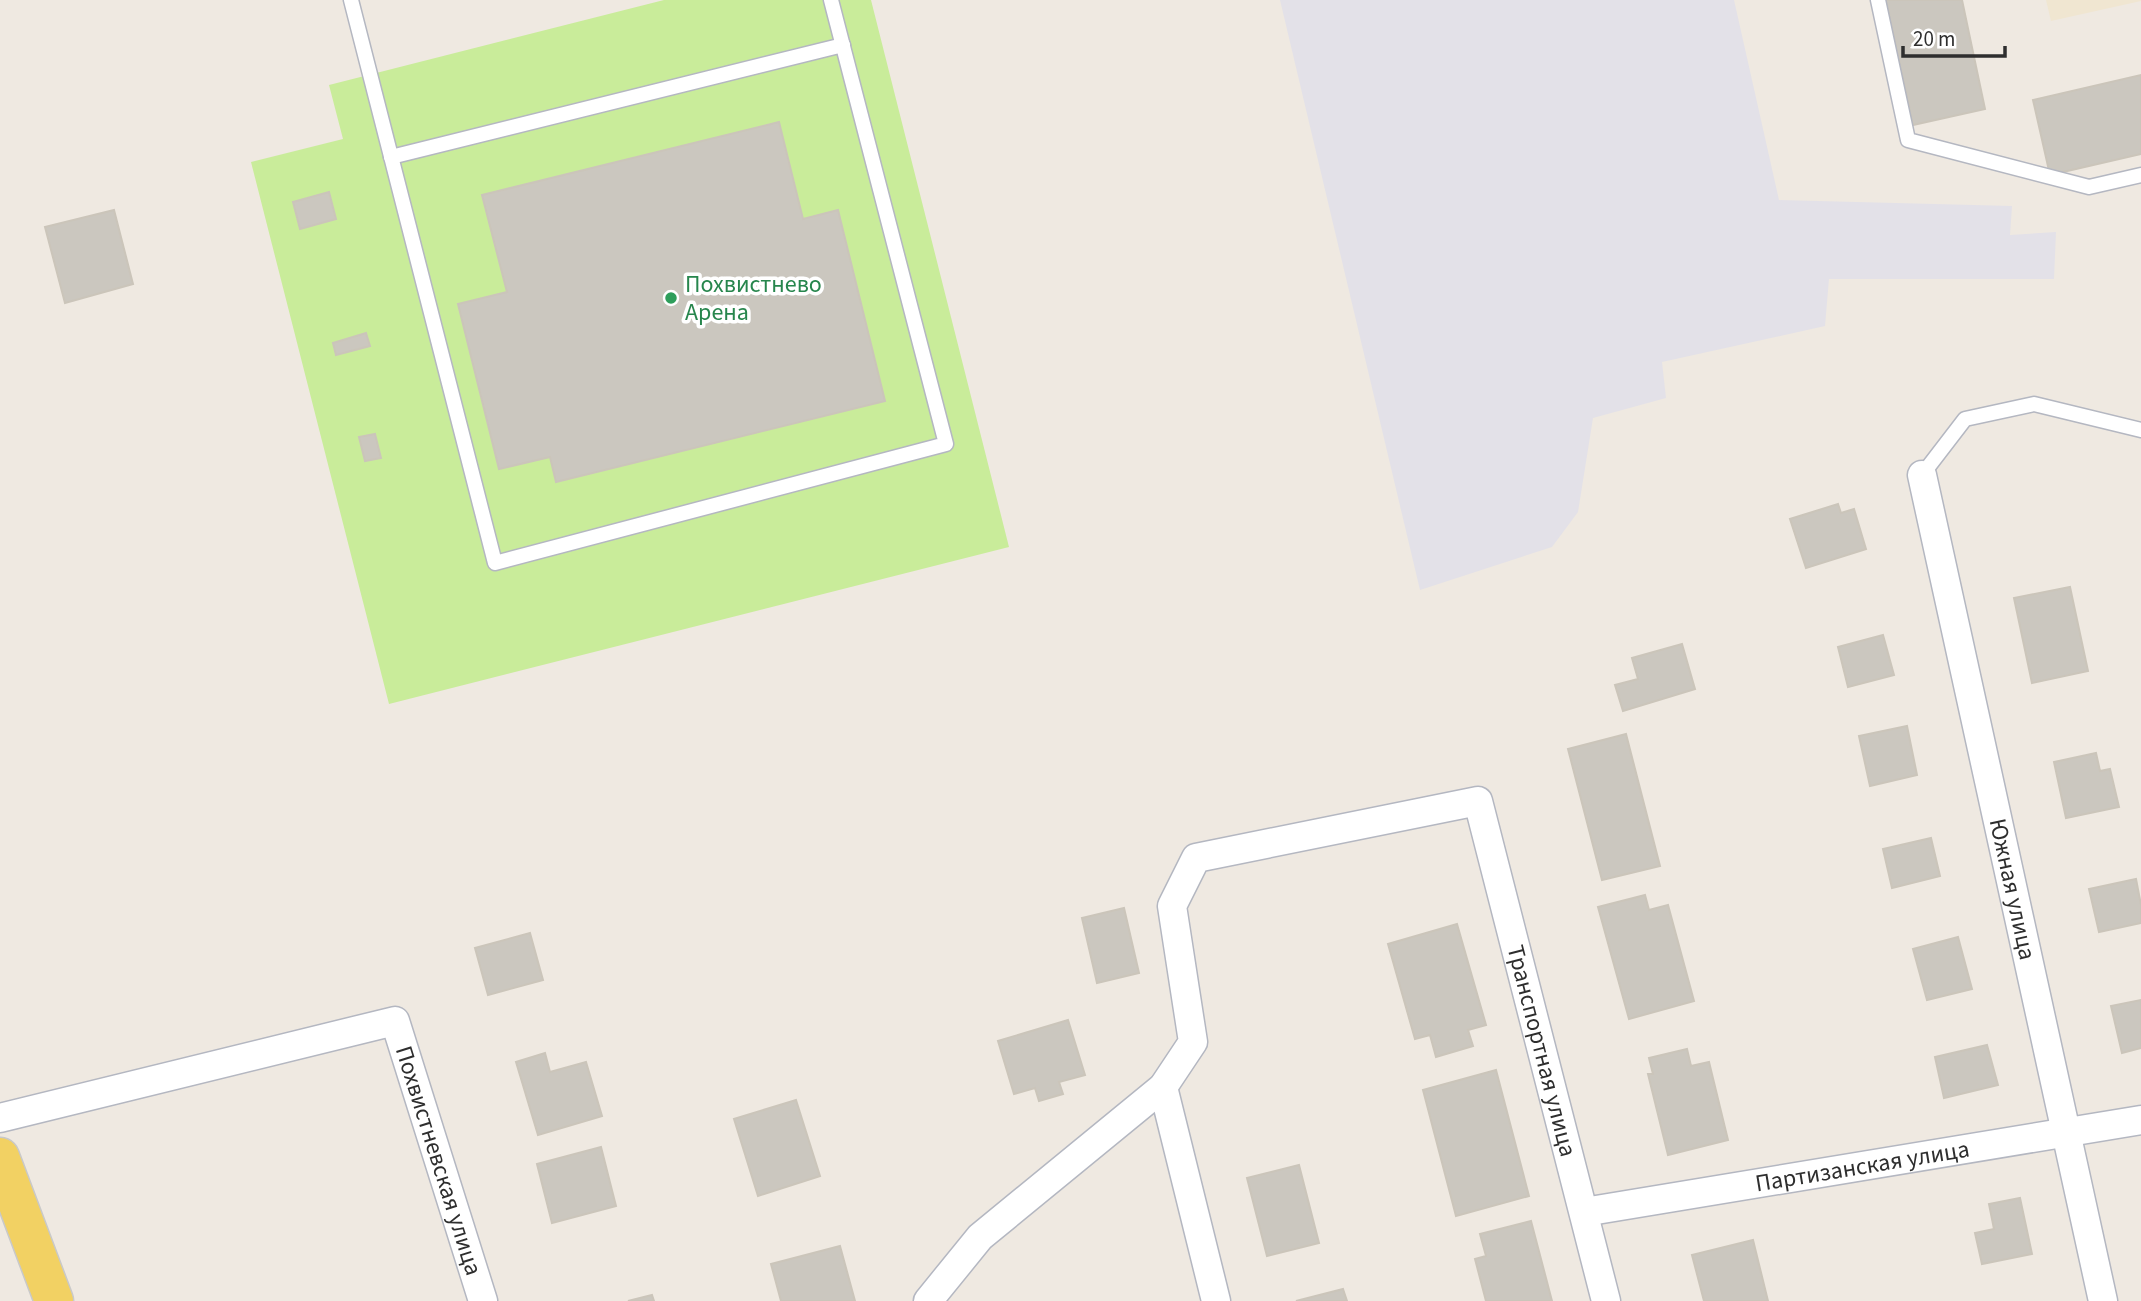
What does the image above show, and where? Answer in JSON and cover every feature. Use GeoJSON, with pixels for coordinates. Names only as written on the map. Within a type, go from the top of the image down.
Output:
{"type":"FeatureCollection","features":[{"type":"Feature","properties":{"kind":"main road"},"geometry":{"type":"LineString","coordinates":[[0,1157],[54,1301]]}},
{"type":"Feature","properties":{"kind":"street","name":"Южная улица"},"geometry":{"type":"LineString","coordinates":[[1922,475],[2103,1301]]}},
{"type":"Feature","properties":{"kind":"street","name":"Транспортная улица"},"geometry":{"type":"LineString","coordinates":[[1163,1087],[1193,1042],[1172,906],[1196,859],[1478,801],[1605,1301]]}},
{"type":"Feature","properties":{"kind":"street","name":"Похвистневская улица"},"geometry":{"type":"LineString","coordinates":[[0,1118],[395,1021],[483,1301]]}},
{"type":"Feature","properties":{"kind":"street"},"geometry":{"type":"LineString","coordinates":[[928,1301],[980,1237],[1163,1087],[1216,1301]]}},
{"type":"Feature","properties":{"kind":"street","name":"Партизанская улица"},"geometry":{"type":"LineString","coordinates":[[1584,1212],[2141,1120]]}},
{"type":"Feature","properties":{"kind":"lane"},"geometry":{"type":"LineString","coordinates":[[351,0],[495,563],[946,444],[831,0]]}},
{"type":"Feature","properties":{"kind":"lane"},"geometry":{"type":"LineString","coordinates":[[1878,0],[1908,140],[2089,187],[2141,175]]}},
{"type":"Feature","properties":{"kind":"lane"},"geometry":{"type":"LineString","coordinates":[[391,157],[843,45]]}},
{"type":"Feature","properties":{"kind":"lane"},"geometry":{"type":"LineString","coordinates":[[1922,475],[1965,419],[2034,404],[2141,430]]}},
{"type":"Feature","properties":{"kind":"shaded area"},"geometry":{"type":"Polygon","coordinates":[[[1280,0],[1734,0],[1779,200],[2012,206],[2010,235],[2056,232],[2054,279],[1829,279],[1825,326],[1662,362],[1666,398],[1593,418],[1578,512],[1552,547],[1420,590],[1280,0]]]}},
{"type":"Feature","properties":{"kind":"shaded area"},"geometry":{"type":"Polygon","coordinates":[[[2046,0],[2141,0],[2141,1],[2051,21],[2046,0]]]}},
{"type":"Feature","properties":{"kind":"green space"},"geometry":{"type":"Polygon","coordinates":[[[664,0],[871,0],[1009,547],[389,704],[251,162],[343,139],[329,85],[664,0]]]}},
{"type":"Feature","properties":{"kind":"building"},"geometry":{"type":"Polygon","coordinates":[[[1886,0],[1962,0],[1985,109],[1913,125],[1886,0]]]}},
{"type":"Feature","properties":{"kind":"building"},"geometry":{"type":"Polygon","coordinates":[[[2141,75],[2141,154],[2050,175],[2033,100],[2141,75]]]}},
{"type":"Feature","properties":{"kind":"building","name":"Похвистнево Арена"},"geometry":{"type":"Polygon","coordinates":[[[779,122],[803,219],[838,210],[885,401],[556,482],[550,457],[499,469],[458,304],[507,292],[482,195],[779,122]]]}},
{"type":"Feature","properties":{"kind":"building"},"geometry":{"type":"Polygon","coordinates":[[[329,192],[336,219],[300,229],[293,202],[329,192]]]}},
{"type":"Feature","properties":{"kind":"building"},"geometry":{"type":"Polygon","coordinates":[[[114,210],[133,284],[65,303],[45,227],[114,210]]]}},
{"type":"Feature","properties":{"kind":"building"},"geometry":{"type":"Polygon","coordinates":[[[366,333],[370,346],[336,355],[333,343],[366,333]]]}},
{"type":"Feature","properties":{"kind":"building"},"geometry":{"type":"Polygon","coordinates":[[[375,434],[381,458],[365,461],[359,437],[375,434]]]}},
{"type":"Feature","properties":{"kind":"building"},"geometry":{"type":"Polygon","coordinates":[[[1838,504],[1841,513],[1854,509],[1866,549],[1806,568],[1790,519],[1838,504]]]}},
{"type":"Feature","properties":{"kind":"building"},"geometry":{"type":"Polygon","coordinates":[[[2070,587],[2088,671],[2032,683],[2014,598],[2070,587]]]}},
{"type":"Feature","properties":{"kind":"building"},"geometry":{"type":"Polygon","coordinates":[[[1883,635],[1894,675],[1848,687],[1838,647],[1883,635]]]}},
{"type":"Feature","properties":{"kind":"building"},"geometry":{"type":"Polygon","coordinates":[[[1682,644],[1695,689],[1623,711],[1615,685],[1638,679],[1632,658],[1682,644]]]}},
{"type":"Feature","properties":{"kind":"building"},"geometry":{"type":"Polygon","coordinates":[[[1907,726],[1917,775],[1870,786],[1859,736],[1907,726]]]}},
{"type":"Feature","properties":{"kind":"building"},"geometry":{"type":"Polygon","coordinates":[[[1626,734],[1660,866],[1602,880],[1568,749],[1626,734]]]}},
{"type":"Feature","properties":{"kind":"building"},"geometry":{"type":"Polygon","coordinates":[[[2096,753],[2100,771],[2110,769],[2119,807],[2066,818],[2054,762],[2096,753]]]}},
{"type":"Feature","properties":{"kind":"building"},"geometry":{"type":"Polygon","coordinates":[[[1931,838],[1940,876],[1892,888],[1883,849],[1931,838]]]}},
{"type":"Feature","properties":{"kind":"building"},"geometry":{"type":"Polygon","coordinates":[[[2136,879],[2141,923],[2099,932],[2089,889],[2136,879]]]}},
{"type":"Feature","properties":{"kind":"building"},"geometry":{"type":"Polygon","coordinates":[[[1645,895],[1649,910],[1668,905],[1694,1001],[1629,1019],[1598,907],[1645,895]]]}},
{"type":"Feature","properties":{"kind":"building"},"geometry":{"type":"Polygon","coordinates":[[[1124,908],[1139,973],[1097,983],[1082,918],[1124,908]]]}},
{"type":"Feature","properties":{"kind":"building"},"geometry":{"type":"Polygon","coordinates":[[[1457,924],[1486,1025],[1468,1030],[1473,1046],[1436,1057],[1430,1035],[1415,1039],[1388,944],[1457,924]]]}},
{"type":"Feature","properties":{"kind":"building"},"geometry":{"type":"Polygon","coordinates":[[[530,933],[543,980],[488,995],[475,948],[530,933]]]}},
{"type":"Feature","properties":{"kind":"building"},"geometry":{"type":"Polygon","coordinates":[[[1958,937],[1972,989],[1927,1000],[1913,949],[1958,937]]]}},
{"type":"Feature","properties":{"kind":"building"},"geometry":{"type":"Polygon","coordinates":[[[2141,1000],[2141,1048],[2122,1053],[2111,1006],[2141,1000]]]}},
{"type":"Feature","properties":{"kind":"building"},"geometry":{"type":"Polygon","coordinates":[[[1068,1020],[1085,1075],[1059,1082],[1063,1094],[1039,1101],[1035,1088],[1014,1094],[998,1041],[1068,1020]]]}},
{"type":"Feature","properties":{"kind":"building"},"geometry":{"type":"Polygon","coordinates":[[[1987,1045],[1998,1085],[1944,1098],[1935,1057],[1987,1045]]]}},
{"type":"Feature","properties":{"kind":"building"},"geometry":{"type":"Polygon","coordinates":[[[1687,1049],[1691,1066],[1709,1062],[1728,1140],[1668,1155],[1648,1074],[1653,1074],[1649,1058],[1687,1049]]]}},
{"type":"Feature","properties":{"kind":"building"},"geometry":{"type":"Polygon","coordinates":[[[545,1053],[550,1072],[586,1062],[602,1116],[538,1135],[516,1062],[545,1053]]]}},
{"type":"Feature","properties":{"kind":"building"},"geometry":{"type":"Polygon","coordinates":[[[1496,1070],[1529,1196],[1456,1216],[1423,1090],[1496,1070]]]}},
{"type":"Feature","properties":{"kind":"building"},"geometry":{"type":"Polygon","coordinates":[[[796,1100],[820,1176],[758,1196],[734,1119],[796,1100]]]}},
{"type":"Feature","properties":{"kind":"building"},"geometry":{"type":"Polygon","coordinates":[[[601,1147],[616,1206],[552,1223],[537,1164],[601,1147]]]}},
{"type":"Feature","properties":{"kind":"building"},"geometry":{"type":"Polygon","coordinates":[[[1299,1165],[1319,1243],[1267,1256],[1247,1178],[1299,1165]]]}},
{"type":"Feature","properties":{"kind":"building"},"geometry":{"type":"Polygon","coordinates":[[[2020,1198],[2032,1254],[1982,1264],[1975,1233],[1994,1229],[1989,1204],[2020,1198]]]}},
{"type":"Feature","properties":{"kind":"building"},"geometry":{"type":"Polygon","coordinates":[[[1531,1221],[1552,1301],[1486,1301],[1475,1259],[1486,1256],[1480,1234],[1531,1221]]]}},
{"type":"Feature","properties":{"kind":"building"},"geometry":{"type":"Polygon","coordinates":[[[1753,1240],[1768,1301],[1704,1301],[1692,1255],[1753,1240]]]}},
{"type":"Feature","properties":{"kind":"building"},"geometry":{"type":"Polygon","coordinates":[[[840,1246],[855,1301],[781,1301],[771,1264],[840,1246]]]}},
{"type":"Feature","properties":{"kind":"building"},"geometry":{"type":"Polygon","coordinates":[[[1343,1289],[1347,1301],[1296,1301],[1343,1289]]]}},
{"type":"Feature","properties":{"kind":"building"},"geometry":{"type":"Polygon","coordinates":[[[652,1295],[654,1301],[628,1301],[652,1295]]]}},
{"type":"Feature","properties":{"kind":"place","name":"Похвистнево Арена"},"geometry":{"type":"Point","coordinates":[671,298]}}]}
